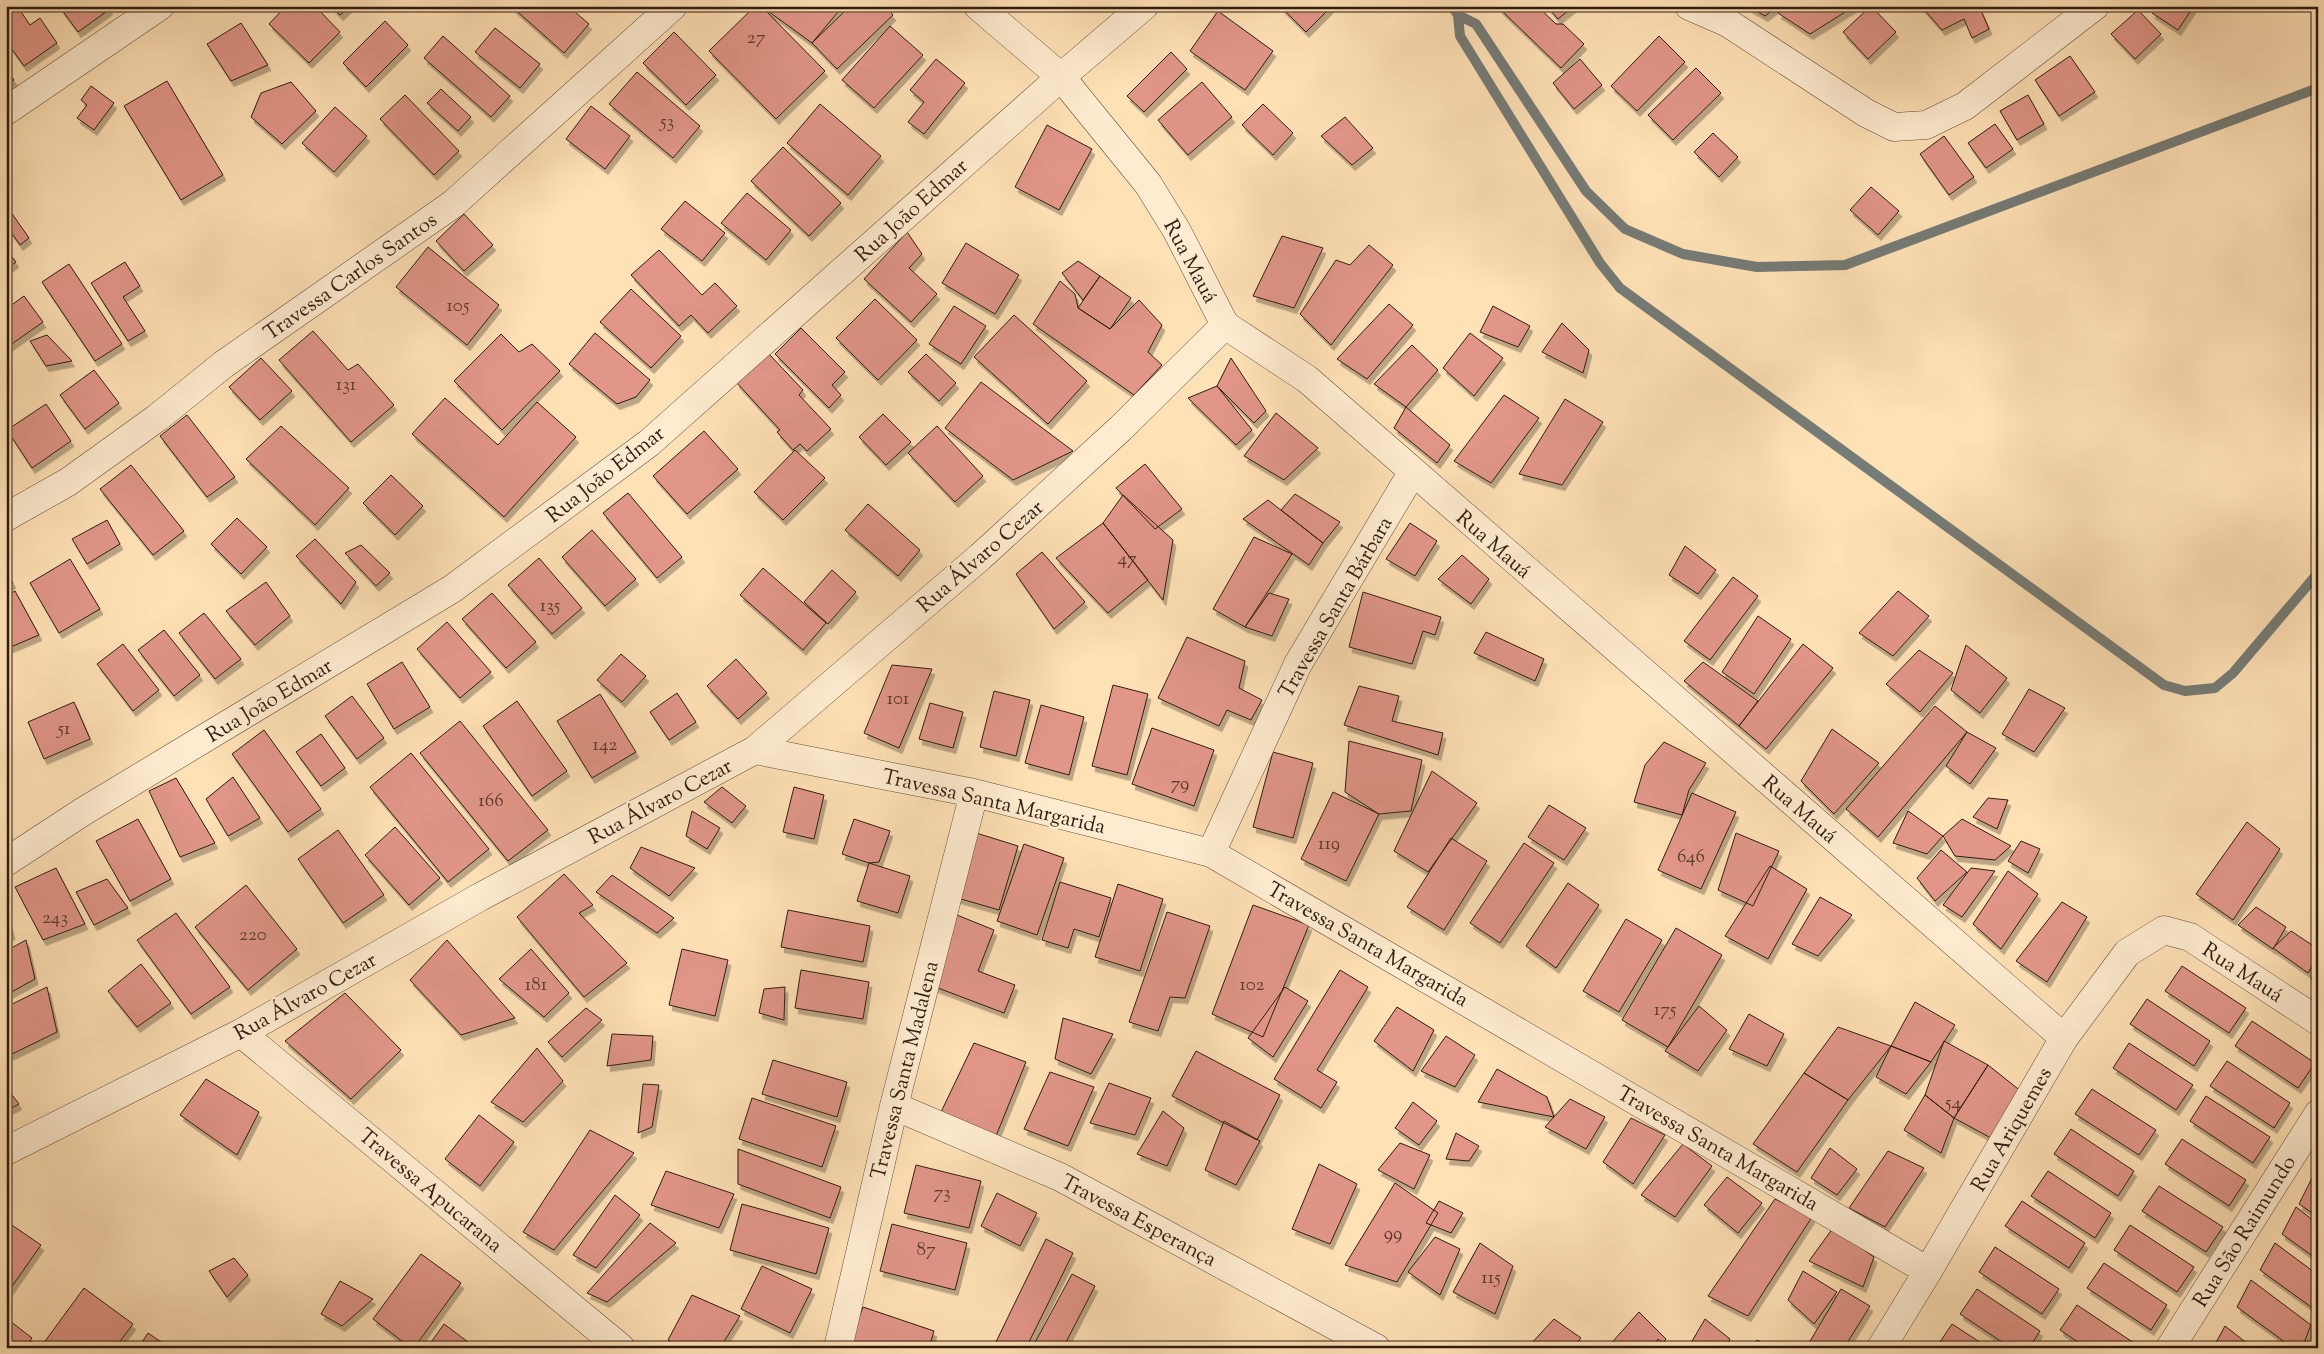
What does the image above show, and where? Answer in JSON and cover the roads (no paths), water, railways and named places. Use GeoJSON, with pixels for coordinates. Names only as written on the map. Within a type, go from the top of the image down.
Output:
{"type":"FeatureCollection","features":[{"type":"Feature","properties":{"kind":"street"},"geometry":{"type":"LineString","coordinates":[[6,111],[160,6]]}},
{"type":"Feature","properties":{"kind":"street","name":"Travessa Carlos Santos"},"geometry":{"type":"LineString","coordinates":[[6,517],[68,482],[157,418],[224,364],[453,204],[673,6]]}},
{"type":"Feature","properties":{"kind":"street","name":"Rua Mauá"},"geometry":{"type":"LineString","coordinates":[[978,6],[1060,77],[1148,184],[1177,231],[1225,325],[1306,379],[2064,1038]]}},
{"type":"Feature","properties":{"kind":"street","name":"Rua João Edmar"},"geometry":{"type":"LineString","coordinates":[[6,862],[92,806],[452,590],[649,443],[1060,77],[1144,6]]}},
{"type":"Feature","properties":{"kind":"street"},"geometry":{"type":"LineString","coordinates":[[1689,6],[1728,23],[1866,113],[1894,127],[1926,126],[1965,106],[2095,6]]}},
{"type":"Feature","properties":{"kind":"street","name":"Rua Álvaro Cezar"},"geometry":{"type":"LineString","coordinates":[[6,1151],[241,1033],[480,897],[755,750],[980,557],[1121,428],[1225,325]]}},
{"type":"Feature","properties":{"kind":"street","name":"Travessa Santa Bárbara"},"geometry":{"type":"LineString","coordinates":[[1211,853],[1298,664],[1412,473]]}},
{"type":"Feature","properties":{"kind":"street","name":"Travessa Santa Margarida"},"geometry":{"type":"LineString","coordinates":[[755,750],[974,793],[1211,853],[1928,1271]]}},
{"type":"Feature","properties":{"kind":"street","name":"Travessa Santa Madalena"},"geometry":{"type":"LineString","coordinates":[[838,1348],[894,1106],[974,793]]}},
{"type":"Feature","properties":{"kind":"street","name":"Rua Mauá"},"geometry":{"type":"LineString","coordinates":[[2164,930],[2190,937],[2318,1021]]}},
{"type":"Feature","properties":{"kind":"street","name":"Rua Ariquemes"},"geometry":{"type":"LineString","coordinates":[[1881,1348],[2064,1038],[2127,953],[2164,930]]}},
{"type":"Feature","properties":{"kind":"street","name":"Travessa Apucarana"},"geometry":{"type":"LineString","coordinates":[[241,1033],[621,1348]]}},
{"type":"Feature","properties":{"kind":"street","name":"Travessa Esperança"},"geometry":{"type":"LineString","coordinates":[[894,1106],[1060,1177],[1376,1348]]}},
{"type":"Feature","properties":{"kind":"street","name":"Rua São Raimundo"},"geometry":{"type":"LineString","coordinates":[[2170,1348],[2318,1114]]}},
{"type":"Feature","properties":{"kind":"waterway"},"geometry":{"type":"LineString","coordinates":[[1452,6],[1458,15],[1460,36],[1600,263],[1620,288],[2164,685],[2185,691],[2215,688],[2233,673],[2318,573]]}},
{"type":"Feature","properties":{"kind":"waterway"},"geometry":{"type":"LineString","coordinates":[[1458,15],[1476,24],[1586,191],[1625,229],[1683,254],[1757,267],[1845,265],[2318,88]]}}]}
